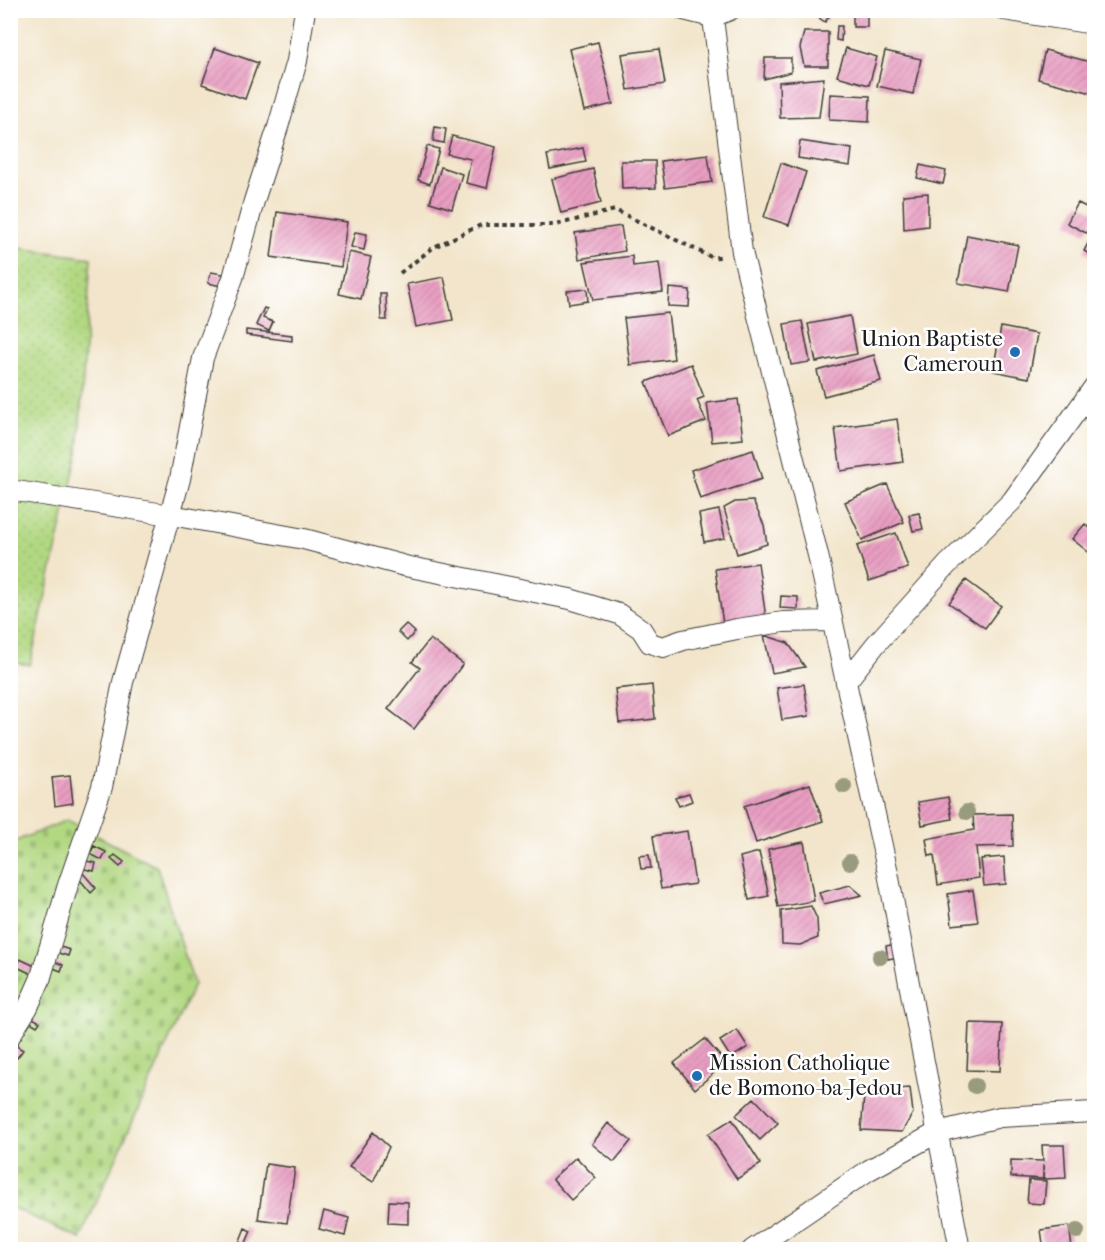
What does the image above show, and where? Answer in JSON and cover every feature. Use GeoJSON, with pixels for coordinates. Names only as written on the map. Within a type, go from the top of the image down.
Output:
{"type":"FeatureCollection","features":[{"type":"Feature","properties":{"kind":"street"},"geometry":{"type":"LineString","coordinates":[[10,1036],[28,1007],[39,980],[102,787],[123,682],[180,479],[203,358],[234,278],[254,201],[278,128],[297,61],[305,10]]}},
{"type":"Feature","properties":{"kind":"street"},"geometry":{"type":"LineString","coordinates":[[684,10],[712,14],[730,10]]}},
{"type":"Feature","properties":{"kind":"street"},"geometry":{"type":"LineString","coordinates":[[1004,10],[1095,24]]}},
{"type":"Feature","properties":{"kind":"street"},"geometry":{"type":"LineString","coordinates":[[712,14],[742,252],[818,555],[888,873],[960,1250]]}},
{"type":"Feature","properties":{"kind":"street"},"geometry":{"type":"LineString","coordinates":[[846,682],[876,644],[947,565],[1012,501],[1095,387]]}},
{"type":"Feature","properties":{"kind":"street"},"geometry":{"type":"LineString","coordinates":[[10,490],[171,515],[304,539],[405,566],[570,599],[619,614],[641,630],[650,643],[663,647],[683,640],[749,627],[783,622],[832,621]]}},
{"type":"Feature","properties":{"kind":"street"},"geometry":{"type":"LineString","coordinates":[[752,1250],[869,1170],[938,1132],[1000,1118],[1095,1112]]}},
{"type":"Feature","properties":{"kind":"path"},"geometry":{"type":"LineString","coordinates":[[400,273],[434,247],[481,225],[555,225],[615,210],[713,258],[742,252]]}},
{"type":"Feature","properties":{"kind":"green space"},"geometry":{"type":"Polygon","coordinates":[[[11,247],[91,258],[78,453],[30,665],[11,662],[11,247]]]}},
{"type":"Feature","properties":{"kind":"green space"},"geometry":{"type":"Polygon","coordinates":[[[67,820],[157,867],[194,984],[80,1239],[11,1207],[11,843],[67,820]]]}},
{"type":"Feature","properties":{"kind":"building"},"geometry":{"type":"Polygon","coordinates":[[[825,10],[831,14],[825,22],[819,18],[825,10]]]}},
{"type":"Feature","properties":{"kind":"building"},"geometry":{"type":"Polygon","coordinates":[[[853,14],[867,14],[867,27],[853,27],[853,14]]]}},
{"type":"Feature","properties":{"kind":"building"},"geometry":{"type":"Polygon","coordinates":[[[837,26],[842,26],[841,41],[836,40],[837,26]]]}},
{"type":"Feature","properties":{"kind":"building"},"geometry":{"type":"Polygon","coordinates":[[[804,32],[828,32],[828,66],[804,66],[800,48],[804,32]]]}},
{"type":"Feature","properties":{"kind":"building"},"geometry":{"type":"Polygon","coordinates":[[[598,42],[613,104],[584,111],[569,49],[598,42]]]}},
{"type":"Feature","properties":{"kind":"building"},"geometry":{"type":"Polygon","coordinates":[[[215,48],[258,63],[245,99],[202,84],[215,48]]]}},
{"type":"Feature","properties":{"kind":"building"},"geometry":{"type":"Polygon","coordinates":[[[846,48],[877,57],[869,85],[837,76],[846,48]]]}},
{"type":"Feature","properties":{"kind":"building"},"geometry":{"type":"Polygon","coordinates":[[[659,49],[665,84],[628,90],[622,54],[659,49]]]}},
{"type":"Feature","properties":{"kind":"building"},"geometry":{"type":"Polygon","coordinates":[[[1045,50],[1094,63],[1092,93],[1038,79],[1045,50]]]}},
{"type":"Feature","properties":{"kind":"building"},"geometry":{"type":"Polygon","coordinates":[[[885,51],[921,59],[913,94],[877,86],[885,51]]]}},
{"type":"Feature","properties":{"kind":"building"},"geometry":{"type":"Polygon","coordinates":[[[765,58],[791,58],[791,72],[764,79],[765,58]]]}},
{"type":"Feature","properties":{"kind":"building"},"geometry":{"type":"Polygon","coordinates":[[[824,78],[819,117],[780,118],[779,82],[824,78]]]}},
{"type":"Feature","properties":{"kind":"building"},"geometry":{"type":"Polygon","coordinates":[[[830,94],[870,96],[869,122],[829,120],[830,94]]]}},
{"type":"Feature","properties":{"kind":"building"},"geometry":{"type":"Polygon","coordinates":[[[435,127],[446,129],[444,143],[433,141],[435,127]]]}},
{"type":"Feature","properties":{"kind":"building"},"geometry":{"type":"Polygon","coordinates":[[[452,136],[496,147],[487,188],[466,183],[471,159],[447,154],[452,136]]]}},
{"type":"Feature","properties":{"kind":"building"},"geometry":{"type":"Polygon","coordinates":[[[800,141],[852,149],[850,166],[798,158],[800,141]]]}},
{"type":"Feature","properties":{"kind":"building"},"geometry":{"type":"Polygon","coordinates":[[[427,146],[439,149],[430,184],[418,180],[427,146]]]}},
{"type":"Feature","properties":{"kind":"building"},"geometry":{"type":"Polygon","coordinates":[[[583,148],[586,162],[550,169],[547,155],[583,148]]]}},
{"type":"Feature","properties":{"kind":"building"},"geometry":{"type":"Polygon","coordinates":[[[708,155],[712,182],[665,188],[661,161],[708,155]]]}},
{"type":"Feature","properties":{"kind":"building"},"geometry":{"type":"Polygon","coordinates":[[[621,161],[655,161],[656,188],[622,189],[621,161]]]}},
{"type":"Feature","properties":{"kind":"building"},"geometry":{"type":"Polygon","coordinates":[[[781,163],[806,172],[789,225],[764,217],[781,163]]]}},
{"type":"Feature","properties":{"kind":"building"},"geometry":{"type":"Polygon","coordinates":[[[920,165],[946,171],[943,184],[917,178],[920,165]]]}},
{"type":"Feature","properties":{"kind":"building"},"geometry":{"type":"Polygon","coordinates":[[[441,167],[462,174],[452,209],[430,202],[441,167]]]}},
{"type":"Feature","properties":{"kind":"building"},"geometry":{"type":"Polygon","coordinates":[[[593,169],[601,203],[561,213],[552,179],[593,169]]]}},
{"type":"Feature","properties":{"kind":"building"},"geometry":{"type":"Polygon","coordinates":[[[928,193],[928,226],[904,229],[903,195],[928,193]]]}},
{"type":"Feature","properties":{"kind":"building"},"geometry":{"type":"Polygon","coordinates":[[[1078,203],[1094,211],[1094,217],[1086,233],[1067,223],[1078,203]]]}},
{"type":"Feature","properties":{"kind":"building"},"geometry":{"type":"Polygon","coordinates":[[[277,212],[347,222],[341,267],[271,257],[277,212]]]}},
{"type":"Feature","properties":{"kind":"building"},"geometry":{"type":"Polygon","coordinates":[[[621,226],[625,251],[579,259],[575,233],[621,226]]]}},
{"type":"Feature","properties":{"kind":"building"},"geometry":{"type":"Polygon","coordinates":[[[355,232],[367,234],[364,250],[351,247],[355,232]]]}},
{"type":"Feature","properties":{"kind":"building"},"geometry":{"type":"Polygon","coordinates":[[[1094,232],[1094,257],[1084,251],[1094,232]]]}},
{"type":"Feature","properties":{"kind":"building"},"geometry":{"type":"Polygon","coordinates":[[[967,235],[1018,245],[1009,292],[958,283],[967,235]]]}},
{"type":"Feature","properties":{"kind":"building"},"geometry":{"type":"Polygon","coordinates":[[[349,252],[371,257],[361,299],[339,294],[349,252]]]}},
{"type":"Feature","properties":{"kind":"building"},"geometry":{"type":"Polygon","coordinates":[[[632,256],[633,266],[659,263],[663,292],[593,300],[584,262],[632,256]]]}},
{"type":"Feature","properties":{"kind":"building"},"geometry":{"type":"Polygon","coordinates":[[[211,272],[223,274],[221,286],[208,283],[211,272]]]}},
{"type":"Feature","properties":{"kind":"building"},"geometry":{"type":"Polygon","coordinates":[[[444,277],[453,320],[416,327],[407,284],[444,277]]]}},
{"type":"Feature","properties":{"kind":"building"},"geometry":{"type":"Polygon","coordinates":[[[669,288],[690,290],[689,307],[668,306],[669,288]]]}},
{"type":"Feature","properties":{"kind":"building"},"geometry":{"type":"Polygon","coordinates":[[[587,289],[588,301],[569,304],[567,291],[587,289]]]}},
{"type":"Feature","properties":{"kind":"building"},"geometry":{"type":"Polygon","coordinates":[[[380,294],[386,294],[387,320],[381,320],[380,294]]]}},
{"type":"Feature","properties":{"kind":"building"},"geometry":{"type":"Polygon","coordinates":[[[264,308],[267,309],[263,318],[273,322],[269,331],[256,325],[264,308]]]}},
{"type":"Feature","properties":{"kind":"building"},"geometry":{"type":"Polygon","coordinates":[[[668,313],[674,359],[630,365],[624,318],[668,313]]]}},
{"type":"Feature","properties":{"kind":"building"},"geometry":{"type":"Polygon","coordinates":[[[850,316],[857,354],[816,362],[808,324],[850,316]]]}},
{"type":"Feature","properties":{"kind":"building"},"geometry":{"type":"Polygon","coordinates":[[[802,321],[810,362],[791,365],[784,324],[802,321]]]}},
{"type":"Feature","properties":{"kind":"building","name":"Union Baptiste Cameroun"},"geometry":{"type":"Polygon","coordinates":[[[1001,327],[1037,334],[1029,378],[993,371],[1001,327]]]}},
{"type":"Feature","properties":{"kind":"building"},"geometry":{"type":"Polygon","coordinates":[[[246,330],[292,335],[292,341],[246,335],[246,330]]]}},
{"type":"Feature","properties":{"kind":"building"},"geometry":{"type":"Polygon","coordinates":[[[874,355],[881,381],[824,396],[817,371],[874,355]]]}},
{"type":"Feature","properties":{"kind":"building"},"geometry":{"type":"Polygon","coordinates":[[[691,364],[704,397],[697,400],[706,421],[668,436],[646,382],[691,364]]]}},
{"type":"Feature","properties":{"kind":"building"},"geometry":{"type":"Polygon","coordinates":[[[738,399],[743,439],[712,442],[707,403],[738,399]]]}},
{"type":"Feature","properties":{"kind":"building"},"geometry":{"type":"Polygon","coordinates":[[[897,419],[903,462],[841,471],[835,428],[897,419]]]}},
{"type":"Feature","properties":{"kind":"building"},"geometry":{"type":"Polygon","coordinates":[[[753,450],[762,479],[700,499],[691,470],[753,450]]]}},
{"type":"Feature","properties":{"kind":"building"},"geometry":{"type":"Polygon","coordinates":[[[887,484],[904,522],[862,540],[845,502],[887,484]]]}},
{"type":"Feature","properties":{"kind":"building"},"geometry":{"type":"Polygon","coordinates":[[[753,501],[764,525],[767,544],[737,554],[724,508],[735,502],[753,501]]]}},
{"type":"Feature","properties":{"kind":"building"},"geometry":{"type":"Polygon","coordinates":[[[719,510],[725,538],[704,542],[699,514],[719,510]]]}},
{"type":"Feature","properties":{"kind":"building"},"geometry":{"type":"Polygon","coordinates":[[[919,513],[923,529],[913,531],[909,515],[919,513]]]}},
{"type":"Feature","properties":{"kind":"building"},"geometry":{"type":"Polygon","coordinates":[[[1085,524],[1094,532],[1092,555],[1072,539],[1085,524]]]}},
{"type":"Feature","properties":{"kind":"building"},"geometry":{"type":"Polygon","coordinates":[[[896,533],[908,568],[869,581],[857,546],[896,533]]]}},
{"type":"Feature","properties":{"kind":"building"},"geometry":{"type":"Polygon","coordinates":[[[758,563],[766,618],[723,624],[715,569],[758,563]]]}},
{"type":"Feature","properties":{"kind":"building"},"geometry":{"type":"Polygon","coordinates":[[[966,580],[1001,606],[985,628],[949,603],[966,580]]]}},
{"type":"Feature","properties":{"kind":"building"},"geometry":{"type":"Polygon","coordinates":[[[781,596],[798,597],[798,609],[780,608],[781,596]]]}},
{"type":"Feature","properties":{"kind":"building"},"geometry":{"type":"Polygon","coordinates":[[[406,624],[415,632],[407,641],[398,632],[406,624]]]}},
{"type":"Feature","properties":{"kind":"building"},"geometry":{"type":"Polygon","coordinates":[[[764,635],[788,643],[805,667],[772,673],[764,635]]]}},
{"type":"Feature","properties":{"kind":"building"},"geometry":{"type":"Polygon","coordinates":[[[430,639],[463,664],[414,729],[388,709],[420,668],[412,662],[430,639]]]}},
{"type":"Feature","properties":{"kind":"building"},"geometry":{"type":"Polygon","coordinates":[[[804,684],[809,716],[782,720],[777,688],[804,684]]]}},
{"type":"Feature","properties":{"kind":"building"},"geometry":{"type":"Polygon","coordinates":[[[652,685],[655,719],[619,723],[615,689],[652,685]]]}},
{"type":"Feature","properties":{"kind":"building"},"geometry":{"type":"Polygon","coordinates":[[[70,775],[73,803],[55,806],[52,777],[70,775]]]}},
{"type":"Feature","properties":{"kind":"building"},"geometry":{"type":"Polygon","coordinates":[[[810,784],[823,821],[756,843],[744,806],[810,784]]]}},
{"type":"Feature","properties":{"kind":"building"},"geometry":{"type":"Polygon","coordinates":[[[689,793],[692,801],[679,806],[675,797],[689,793]]]}},
{"type":"Feature","properties":{"kind":"building"},"geometry":{"type":"Polygon","coordinates":[[[948,797],[952,819],[922,825],[918,802],[948,797]]]}},
{"type":"Feature","properties":{"kind":"building"},"geometry":{"type":"Polygon","coordinates":[[[1012,814],[1013,846],[976,847],[979,878],[938,885],[934,855],[929,856],[926,839],[974,830],[973,815],[1012,814]]]}},
{"type":"Feature","properties":{"kind":"building"},"geometry":{"type":"Polygon","coordinates":[[[687,831],[695,884],[661,889],[653,836],[687,831]]]}},
{"type":"Feature","properties":{"kind":"building"},"geometry":{"type":"Polygon","coordinates":[[[804,842],[814,901],[778,907],[768,849],[804,842]]]}},
{"type":"Feature","properties":{"kind":"building"},"geometry":{"type":"Polygon","coordinates":[[[94,846],[106,852],[102,860],[90,854],[94,846]]]}},
{"type":"Feature","properties":{"kind":"building"},"geometry":{"type":"Polygon","coordinates":[[[759,852],[769,896],[749,900],[740,857],[759,852]]]}},
{"type":"Feature","properties":{"kind":"building"},"geometry":{"type":"Polygon","coordinates":[[[115,855],[124,862],[120,867],[111,859],[115,855]]]}},
{"type":"Feature","properties":{"kind":"building"},"geometry":{"type":"Polygon","coordinates":[[[649,855],[651,868],[641,869],[639,856],[649,855]]]}},
{"type":"Feature","properties":{"kind":"building"},"geometry":{"type":"Polygon","coordinates":[[[1004,857],[1006,884],[984,886],[981,859],[1004,857]]]}},
{"type":"Feature","properties":{"kind":"building"},"geometry":{"type":"Polygon","coordinates":[[[82,860],[96,863],[94,871],[80,868],[82,860]]]}},
{"type":"Feature","properties":{"kind":"building"},"geometry":{"type":"Polygon","coordinates":[[[81,871],[96,888],[91,893],[76,875],[81,871]]]}},
{"type":"Feature","properties":{"kind":"building"},"geometry":{"type":"Polygon","coordinates":[[[850,885],[862,895],[824,904],[819,893],[850,885]]]}},
{"type":"Feature","properties":{"kind":"building"},"geometry":{"type":"Polygon","coordinates":[[[973,890],[978,922],[952,925],[948,894],[973,890]]]}},
{"type":"Feature","properties":{"kind":"building"},"geometry":{"type":"Polygon","coordinates":[[[811,906],[817,919],[818,938],[800,945],[782,944],[781,911],[811,906]]]}},
{"type":"Feature","properties":{"kind":"building"},"geometry":{"type":"Polygon","coordinates":[[[896,944],[898,957],[888,959],[886,946],[896,944]]]}},
{"type":"Feature","properties":{"kind":"building"},"geometry":{"type":"Polygon","coordinates":[[[57,946],[70,950],[68,956],[55,952],[57,946]]]}},
{"type":"Feature","properties":{"kind":"building"},"geometry":{"type":"Polygon","coordinates":[[[20,959],[37,967],[34,975],[17,967],[20,959]]]}},
{"type":"Feature","properties":{"kind":"building"},"geometry":{"type":"Polygon","coordinates":[[[51,960],[63,965],[61,971],[48,966],[51,960]]]}},
{"type":"Feature","properties":{"kind":"building"},"geometry":{"type":"Polygon","coordinates":[[[29,1016],[40,1022],[37,1026],[27,1020],[29,1016]]]}},
{"type":"Feature","properties":{"kind":"building"},"geometry":{"type":"Polygon","coordinates":[[[969,1023],[1002,1024],[1000,1071],[967,1070],[969,1023]]]}},
{"type":"Feature","properties":{"kind":"building"},"geometry":{"type":"Polygon","coordinates":[[[737,1030],[748,1047],[731,1058],[720,1041],[737,1030]]]}},
{"type":"Feature","properties":{"kind":"building","name":"Mission Catholique de Bomono-ba-Jedou"},"geometry":{"type":"Polygon","coordinates":[[[705,1039],[726,1063],[695,1089],[674,1063],[705,1039]]]}},
{"type":"Feature","properties":{"kind":"building"},"geometry":{"type":"Polygon","coordinates":[[[10,1042],[23,1050],[17,1058],[10,1054],[10,1042]]]}},
{"type":"Feature","properties":{"kind":"building"},"geometry":{"type":"Polygon","coordinates":[[[910,1088],[913,1113],[902,1132],[861,1130],[864,1096],[882,1090],[910,1088]]]}},
{"type":"Feature","properties":{"kind":"building"},"geometry":{"type":"Polygon","coordinates":[[[754,1098],[778,1123],[760,1140],[736,1115],[754,1098]]]}},
{"type":"Feature","properties":{"kind":"building"},"geometry":{"type":"Polygon","coordinates":[[[732,1119],[761,1164],[737,1179],[708,1134],[732,1119]]]}},
{"type":"Feature","properties":{"kind":"building"},"geometry":{"type":"Polygon","coordinates":[[[608,1123],[631,1141],[614,1162],[592,1144],[608,1123]]]}},
{"type":"Feature","properties":{"kind":"building"},"geometry":{"type":"Polygon","coordinates":[[[373,1132],[389,1147],[373,1182],[349,1167],[373,1132]]]}},
{"type":"Feature","properties":{"kind":"building"},"geometry":{"type":"Polygon","coordinates":[[[1042,1145],[1064,1145],[1066,1178],[1044,1179],[1043,1165],[1043,1179],[1011,1177],[1011,1160],[1043,1161],[1042,1145]]]}},
{"type":"Feature","properties":{"kind":"building"},"geometry":{"type":"Polygon","coordinates":[[[576,1157],[596,1178],[571,1200],[552,1179],[576,1157]]]}},
{"type":"Feature","properties":{"kind":"building"},"geometry":{"type":"Polygon","coordinates":[[[266,1164],[295,1168],[287,1223],[258,1219],[266,1164]]]}},
{"type":"Feature","properties":{"kind":"building"},"geometry":{"type":"Polygon","coordinates":[[[1029,1180],[1046,1181],[1044,1204],[1027,1203],[1029,1180]]]}},
{"type":"Feature","properties":{"kind":"building"},"geometry":{"type":"Polygon","coordinates":[[[1091,1199],[1094,1199],[1093,1216],[1091,1199]]]}},
{"type":"Feature","properties":{"kind":"building"},"geometry":{"type":"Polygon","coordinates":[[[389,1201],[408,1202],[408,1224],[388,1223],[389,1201]]]}},
{"type":"Feature","properties":{"kind":"building"},"geometry":{"type":"Polygon","coordinates":[[[324,1211],[349,1218],[345,1236],[319,1229],[324,1211]]]}},
{"type":"Feature","properties":{"kind":"building"},"geometry":{"type":"Polygon","coordinates":[[[1069,1226],[1072,1248],[1044,1250],[1041,1230],[1069,1226]]]}},
{"type":"Feature","properties":{"kind":"building"},"geometry":{"type":"Polygon","coordinates":[[[245,1228],[251,1231],[245,1245],[239,1243],[245,1228]]]}},
{"type":"Feature","properties":{"kind":"place","name":"Union Baptiste Cameroun"},"geometry":{"type":"Point","coordinates":[1015,352]}},
{"type":"Feature","properties":{"kind":"place","name":"Mission Catholique de Bomono-ba-Jedou"},"geometry":{"type":"Point","coordinates":[697,1076]}}]}
